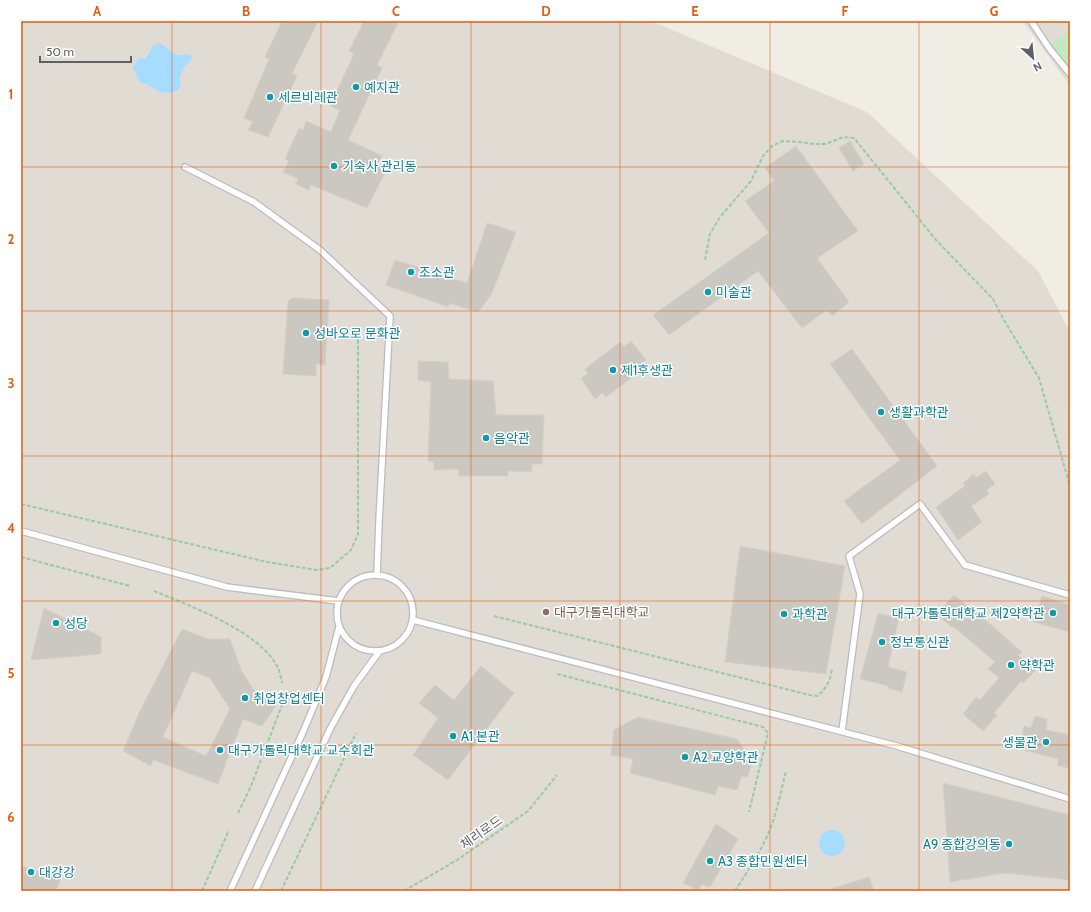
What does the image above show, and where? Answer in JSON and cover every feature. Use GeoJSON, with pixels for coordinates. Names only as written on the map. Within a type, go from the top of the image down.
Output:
{"type":"FeatureCollection","features":[{"type":"Feature","properties":{"kind":"lane"},"geometry":{"type":"LineString","coordinates":[[1031,21],[1049,48],[1070,74]]}},
{"type":"Feature","properties":{"kind":"lane"},"geometry":{"type":"LineString","coordinates":[[185,167],[254,202],[308,241],[320,250],[390,316],[377,575]]}},
{"type":"Feature","properties":{"kind":"lane"},"geometry":{"type":"LineString","coordinates":[[842,731],[860,594],[849,556],[920,504],[965,565],[1070,595]]}},
{"type":"Feature","properties":{"kind":"lane"},"geometry":{"type":"LineString","coordinates":[[21,531],[227,587],[338,602]]}},
{"type":"Feature","properties":{"kind":"lane"},"geometry":{"type":"LineString","coordinates":[[377,575],[394,580],[403,586],[410,596],[413,606],[413,620],[407,635],[402,641],[391,649],[379,652],[367,651],[354,646],[345,638],[339,627],[336,615],[338,602],[343,591],[355,580],[367,576],[377,575]]}},
{"type":"Feature","properties":{"kind":"lane"},"geometry":{"type":"LineString","coordinates":[[413,620],[842,731],[897,746],[1070,799]]}},
{"type":"Feature","properties":{"kind":"lane"},"geometry":{"type":"LineString","coordinates":[[230,891],[303,732],[326,677],[339,627]]}},
{"type":"Feature","properties":{"kind":"lane"},"geometry":{"type":"LineString","coordinates":[[255,891],[330,730],[354,686],[379,652]]}},
{"type":"Feature","properties":{"kind":"path"},"geometry":{"type":"LineString","coordinates":[[704,260],[710,234],[720,217],[751,181],[762,156],[772,146],[783,141],[826,144],[844,137],[854,138],[936,240],[993,299],[1038,378],[1070,486]]}},
{"type":"Feature","properties":{"kind":"path"},"geometry":{"type":"LineString","coordinates":[[21,504],[267,562],[317,570],[330,568],[351,550],[358,534],[358,337]]}},
{"type":"Feature","properties":{"kind":"path"},"geometry":{"type":"LineString","coordinates":[[21,557],[130,586]]}},
{"type":"Feature","properties":{"kind":"path"},"geometry":{"type":"LineString","coordinates":[[154,591],[216,618],[247,636],[268,653],[278,668],[282,683]]}},
{"type":"Feature","properties":{"kind":"path"},"geometry":{"type":"LineString","coordinates":[[494,616],[810,695],[818,696],[826,688],[831,677],[832,669]]}},
{"type":"Feature","properties":{"kind":"path"},"geometry":{"type":"LineString","coordinates":[[558,674],[763,727],[768,733],[749,812]]}},
{"type":"Feature","properties":{"kind":"path"},"geometry":{"type":"LineString","coordinates":[[238,813],[251,786],[282,705]]}},
{"type":"Feature","properties":{"kind":"path"},"geometry":{"type":"LineString","coordinates":[[281,891],[356,733]]}},
{"type":"Feature","properties":{"kind":"path"},"geometry":{"type":"LineString","coordinates":[[735,891],[769,832],[786,771]]}},
{"type":"Feature","properties":{"kind":"path","name":"체리로드"},"geometry":{"type":"LineString","coordinates":[[404,891],[457,860],[528,811],[557,775]]}},
{"type":"Feature","properties":{"kind":"path"},"geometry":{"type":"LineString","coordinates":[[202,891],[229,830]]}},
{"type":"Feature","properties":{"kind":"shaded area","name":"대구가톨릭대학교"},"geometry":{"type":"Polygon","coordinates":[[[21,21],[651,21],[867,112],[1038,271],[1070,332],[1070,891],[21,891],[21,21]]]}},
{"type":"Feature","properties":{"kind":"shaded area"},"geometry":{"type":"Polygon","coordinates":[[[1022,21],[1070,21],[1070,86],[1031,32],[1022,21]]]}},
{"type":"Feature","properties":{"kind":"green space"},"geometry":{"type":"Polygon","coordinates":[[[1070,30],[1070,78],[1046,49],[1070,30]]]}},
{"type":"Feature","properties":{"kind":"water"},"geometry":{"type":"Polygon","coordinates":[[[158,43],[162,44],[175,54],[186,54],[192,56],[192,59],[182,71],[180,78],[181,86],[177,91],[169,93],[160,92],[147,84],[141,83],[134,71],[133,66],[137,60],[140,58],[145,59],[153,46],[158,43]]]}},
{"type":"Feature","properties":{"kind":"water"},"geometry":{"type":"Polygon","coordinates":[[[832,830],[841,834],[845,843],[841,852],[832,856],[823,852],[819,843],[823,834],[832,830]]]}},
{"type":"Feature","properties":{"kind":"building","name":"세르비레관"},"geometry":{"type":"Polygon","coordinates":[[[282,21],[318,21],[292,73],[297,76],[268,137],[248,130],[253,122],[244,118],[269,59],[265,57],[282,21]]]}},
{"type":"Feature","properties":{"kind":"building"},"geometry":{"type":"Polygon","coordinates":[[[364,21],[399,21],[377,65],[382,68],[348,140],[382,156],[377,164],[387,169],[367,208],[311,185],[309,190],[296,184],[298,179],[283,172],[289,161],[285,159],[299,128],[303,130],[306,121],[331,132],[340,110],[330,106],[354,54],[349,51],[364,21]]]}},
{"type":"Feature","properties":{"kind":"building"},"geometry":{"type":"Polygon","coordinates":[[[850,141],[864,164],[853,171],[839,148],[850,141]]]}},
{"type":"Feature","properties":{"kind":"building"},"geometry":{"type":"Polygon","coordinates":[[[796,146],[858,231],[817,258],[849,302],[832,316],[827,310],[802,328],[758,271],[669,335],[653,315],[769,233],[745,201],[774,181],[765,168],[796,146]]]}},
{"type":"Feature","properties":{"kind":"building","name":"조소관"},"geometry":{"type":"Polygon","coordinates":[[[487,223],[516,232],[491,295],[478,312],[449,303],[448,307],[386,285],[395,260],[467,283],[487,223]]]}},
{"type":"Feature","properties":{"kind":"building","name":"성바오로 문화관"},"geometry":{"type":"Polygon","coordinates":[[[292,298],[329,300],[325,365],[316,364],[316,376],[283,374],[288,301],[292,298]]]}},
{"type":"Feature","properties":{"kind":"building","name":"제1후생관"},"geometry":{"type":"Polygon","coordinates":[[[631,341],[646,360],[638,366],[642,370],[606,397],[602,393],[595,399],[581,378],[588,374],[585,369],[620,342],[624,347],[631,341]]]}},
{"type":"Feature","properties":{"kind":"building","name":"생활과학관"},"geometry":{"type":"Polygon","coordinates":[[[852,349],[937,466],[862,524],[844,501],[900,460],[830,364],[852,349]]]}},
{"type":"Feature","properties":{"kind":"building","name":"음악관"},"geometry":{"type":"Polygon","coordinates":[[[418,361],[448,362],[449,379],[493,381],[496,415],[544,415],[542,464],[532,464],[532,472],[508,471],[508,476],[459,476],[458,469],[434,470],[434,462],[428,461],[431,382],[418,380],[418,361]]]}},
{"type":"Feature","properties":{"kind":"building"},"geometry":{"type":"Polygon","coordinates":[[[986,471],[995,484],[987,490],[989,494],[971,506],[982,522],[958,540],[936,507],[965,486],[963,483],[974,474],[976,478],[986,471]]]}},
{"type":"Feature","properties":{"kind":"building","name":"과학관"},"geometry":{"type":"Polygon","coordinates":[[[740,546],[845,566],[826,674],[725,662],[740,546]]]}},
{"type":"Feature","properties":{"kind":"building","name":"약학관"},"geometry":{"type":"Polygon","coordinates":[[[954,595],[1022,652],[1018,655],[1036,670],[1023,683],[1021,681],[994,713],[997,715],[983,731],[963,714],[976,697],[980,700],[999,678],[988,669],[995,662],[953,626],[952,628],[937,614],[954,595]]]}},
{"type":"Feature","properties":{"kind":"building","name":"대구가톨릭대학교 제2약학관"},"geometry":{"type":"Polygon","coordinates":[[[1042,596],[1070,605],[1070,632],[1034,622],[1042,596]]]}},
{"type":"Feature","properties":{"kind":"building","name":"성당"},"geometry":{"type":"Polygon","coordinates":[[[44,608],[101,637],[101,654],[31,660],[44,608]]]}},
{"type":"Feature","properties":{"kind":"building","name":"정보통신관"},"geometry":{"type":"Polygon","coordinates":[[[878,614],[899,617],[888,667],[907,672],[902,692],[888,688],[889,686],[860,679],[878,614]]]}},
{"type":"Feature","properties":{"kind":"building","name":"취업창업센터"},"geometry":{"type":"Polygon","coordinates":[[[182,629],[208,639],[230,639],[241,670],[255,692],[277,704],[262,726],[243,719],[218,784],[153,760],[151,766],[123,751],[139,713],[182,629]],[[192,671],[163,737],[206,756],[230,709],[210,678],[192,671]]]}},
{"type":"Feature","properties":{"kind":"building","name":"A1 본관"},"geometry":{"type":"Polygon","coordinates":[[[481,666],[514,693],[448,780],[413,755],[438,718],[419,703],[435,685],[454,700],[481,666]]]}},
{"type":"Feature","properties":{"kind":"building","name":"생물관"},"geometry":{"type":"Polygon","coordinates":[[[1035,716],[1047,719],[1046,730],[1070,735],[1070,768],[1058,766],[1058,759],[1020,749],[1024,726],[1031,728],[1035,716]]]}},
{"type":"Feature","properties":{"kind":"building","name":"A2 교양학관"},"geometry":{"type":"Polygon","coordinates":[[[638,717],[737,739],[752,761],[748,777],[742,776],[737,790],[718,786],[715,795],[630,773],[633,759],[611,755],[614,730],[638,717]]]}},
{"type":"Feature","properties":{"kind":"building","name":"A9 종합강의동"},"geometry":{"type":"Polygon","coordinates":[[[943,783],[1070,815],[1070,880],[1005,873],[950,882],[943,783]]]}},
{"type":"Feature","properties":{"kind":"building","name":"A3 종합민원센터"},"geometry":{"type":"Polygon","coordinates":[[[716,824],[738,839],[710,887],[702,884],[698,890],[683,883],[716,824]]]}},
{"type":"Feature","properties":{"kind":"building","name":"대강강"},"geometry":{"type":"Polygon","coordinates":[[[21,866],[61,878],[56,891],[21,891],[21,866]]]}},
{"type":"Feature","properties":{"kind":"building"},"geometry":{"type":"Polygon","coordinates":[[[869,877],[874,891],[832,891],[831,889],[869,877]]]}},
{"type":"Feature","properties":{"kind":"place","name":"예지관"},"geometry":{"type":"Point","coordinates":[356,87]}},
{"type":"Feature","properties":{"kind":"place","name":"세르비레관"},"geometry":{"type":"Point","coordinates":[270,97]}},
{"type":"Feature","properties":{"kind":"place","name":"기숙사 관리동"},"geometry":{"type":"Point","coordinates":[334,166]}},
{"type":"Feature","properties":{"kind":"place","name":"조소관"},"geometry":{"type":"Point","coordinates":[411,272]}},
{"type":"Feature","properties":{"kind":"place","name":"미술관"},"geometry":{"type":"Point","coordinates":[708,292]}},
{"type":"Feature","properties":{"kind":"place","name":"성바오로 문화관"},"geometry":{"type":"Point","coordinates":[306,333]}},
{"type":"Feature","properties":{"kind":"place","name":"제1후생관"},"geometry":{"type":"Point","coordinates":[613,370]}},
{"type":"Feature","properties":{"kind":"place","name":"생활과학관"},"geometry":{"type":"Point","coordinates":[881,412]}},
{"type":"Feature","properties":{"kind":"place","name":"음악관"},"geometry":{"type":"Point","coordinates":[486,438]}},
{"type":"Feature","properties":{"kind":"place","name":"대구가톨릭대학교"},"geometry":{"type":"Point","coordinates":[546,612]}},
{"type":"Feature","properties":{"kind":"place","name":"대구가톨릭대학교 제2약학관"},"geometry":{"type":"Point","coordinates":[1053,613]}},
{"type":"Feature","properties":{"kind":"place","name":"과학관"},"geometry":{"type":"Point","coordinates":[784,614]}},
{"type":"Feature","properties":{"kind":"place","name":"성당"},"geometry":{"type":"Point","coordinates":[56,623]}},
{"type":"Feature","properties":{"kind":"place","name":"정보통신관"},"geometry":{"type":"Point","coordinates":[882,642]}},
{"type":"Feature","properties":{"kind":"place","name":"약학관"},"geometry":{"type":"Point","coordinates":[1011,665]}},
{"type":"Feature","properties":{"kind":"place","name":"취업창업센터"},"geometry":{"type":"Point","coordinates":[245,698]}},
{"type":"Feature","properties":{"kind":"place","name":"A1 본관"},"geometry":{"type":"Point","coordinates":[453,736]}},
{"type":"Feature","properties":{"kind":"place","name":"생물관"},"geometry":{"type":"Point","coordinates":[1046,742]}},
{"type":"Feature","properties":{"kind":"place","name":"대구가톨릭대학교 교수회관"},"geometry":{"type":"Point","coordinates":[220,750]}},
{"type":"Feature","properties":{"kind":"place","name":"A2 교양학관"},"geometry":{"type":"Point","coordinates":[685,757]}},
{"type":"Feature","properties":{"kind":"place","name":"A9 종합강의동"},"geometry":{"type":"Point","coordinates":[1009,844]}},
{"type":"Feature","properties":{"kind":"place","name":"A3 종합민원센터"},"geometry":{"type":"Point","coordinates":[710,861]}},
{"type":"Feature","properties":{"kind":"place","name":"대강강"},"geometry":{"type":"Point","coordinates":[31,872]}}]}
